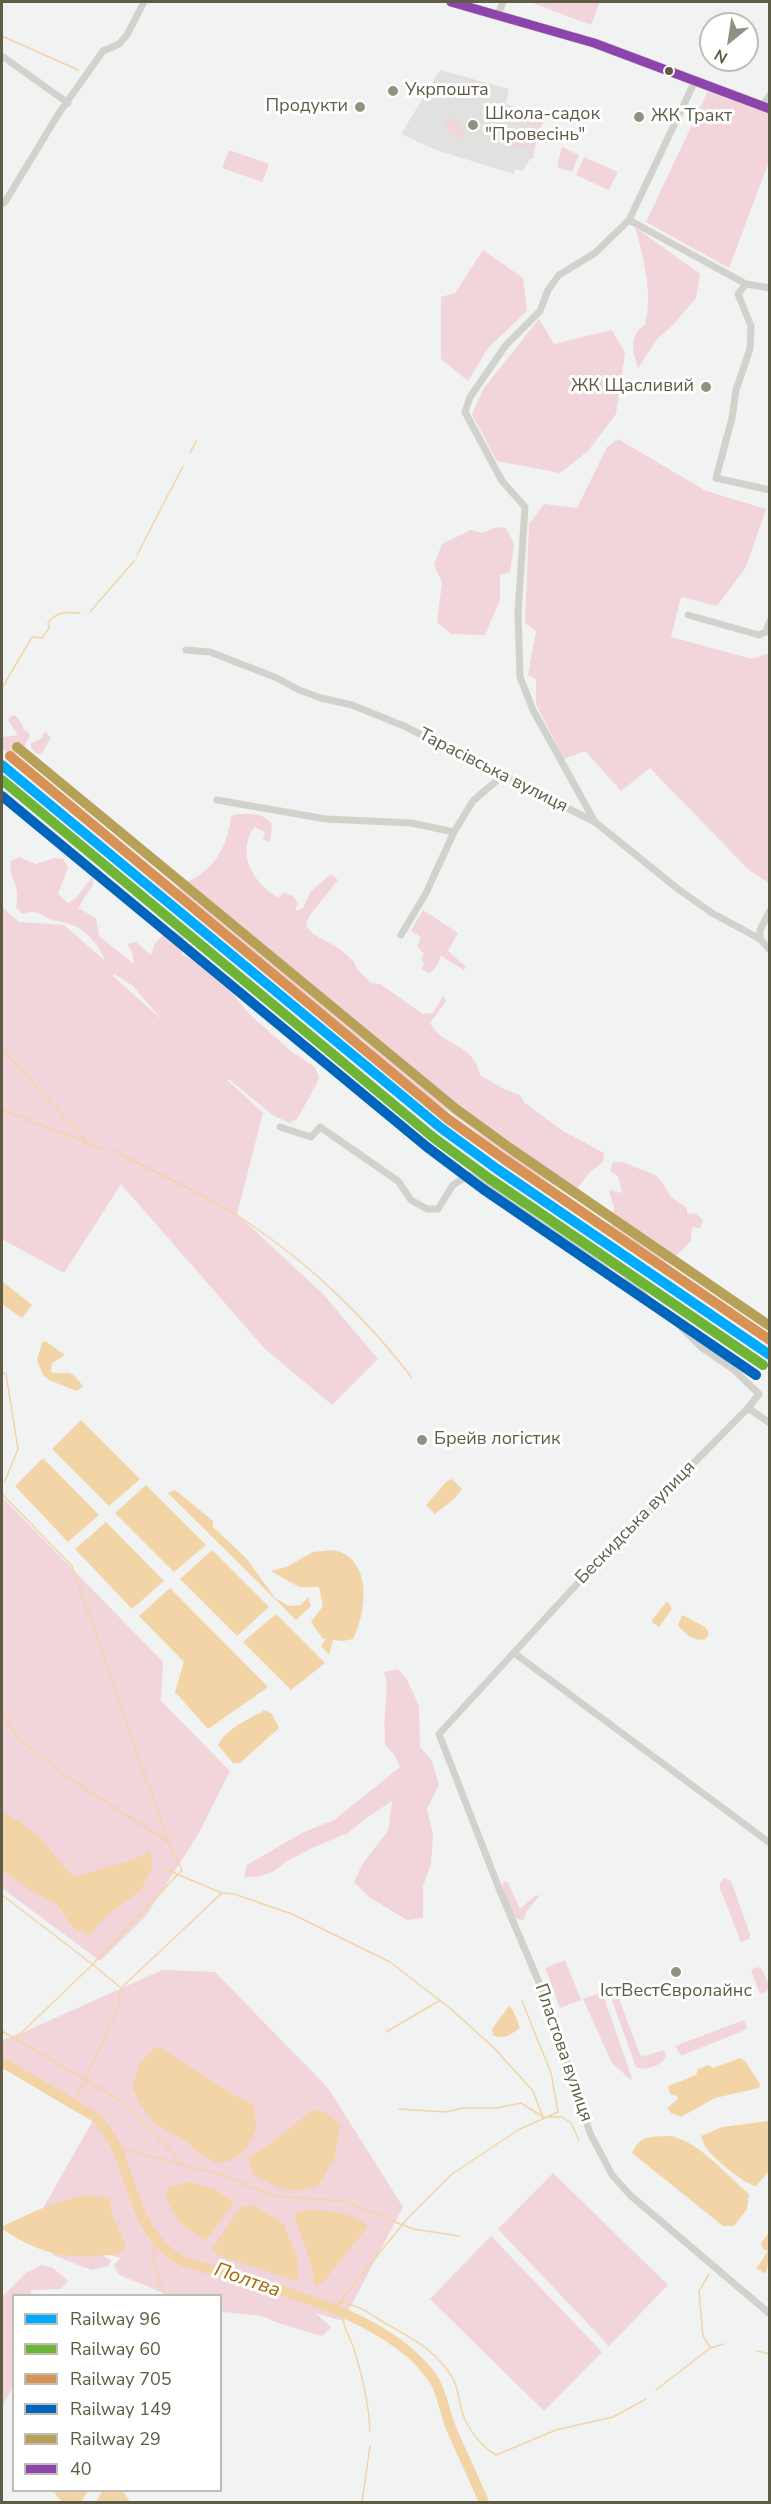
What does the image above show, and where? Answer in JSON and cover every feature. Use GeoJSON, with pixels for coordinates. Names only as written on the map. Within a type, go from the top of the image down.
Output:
{"type":"FeatureCollection","features":[{"type":"Feature","properties":{"kind":"main road"},"geometry":{"type":"LineString","coordinates":[[451,2],[594,43],[766,108]]}},
{"type":"Feature","properties":{"kind":"street"},"geometry":{"type":"LineString","coordinates":[[2,204],[59,113],[103,51],[119,44],[144,2]]}},
{"type":"Feature","properties":{"kind":"street"},"geometry":{"type":"LineString","coordinates":[[498,15],[503,2]]}},
{"type":"Feature","properties":{"kind":"street"},"geometry":{"type":"LineString","coordinates":[[2,56],[68,103]]}},
{"type":"Feature","properties":{"kind":"street"},"geometry":{"type":"LineString","coordinates":[[595,822],[533,710],[520,677],[518,613],[525,507],[502,481],[465,412],[470,397],[507,345],[540,311],[548,290],[559,274],[595,253],[628,220],[694,81]]}},
{"type":"Feature","properties":{"kind":"street"},"geometry":{"type":"LineString","coordinates":[[766,108],[770,95]]}},
{"type":"Feature","properties":{"kind":"street"},"geometry":{"type":"LineString","coordinates":[[628,220],[746,284],[770,288]]}},
{"type":"Feature","properties":{"kind":"street"},"geometry":{"type":"LineString","coordinates":[[746,284],[738,294],[750,326],[750,350],[736,390],[732,418],[716,478],[770,490]]}},
{"type":"Feature","properties":{"kind":"street"},"geometry":{"type":"LineString","coordinates":[[688,615],[759,635],[766,632],[770,621]]}},
{"type":"Feature","properties":{"kind":"street","name":"Тарасівська вулиця"},"geometry":{"type":"LineString","coordinates":[[186,650],[210,652],[277,678],[310,694],[375,714],[595,822],[703,907],[760,939],[770,950]]}},
{"type":"Feature","properties":{"kind":"street"},"geometry":{"type":"LineString","coordinates":[[400,936],[426,893],[454,832],[473,801],[503,775]]}},
{"type":"Feature","properties":{"kind":"street"},"geometry":{"type":"LineString","coordinates":[[217,800],[326,819],[411,823],[454,832]]}},
{"type":"Feature","properties":{"kind":"street"},"geometry":{"type":"LineString","coordinates":[[760,939],[760,930],[770,911]]}},
{"type":"Feature","properties":{"kind":"street","name":"Бескидська вулиця"},"geometry":{"type":"LineString","coordinates":[[280,1126],[311,1137],[320,1127],[398,1181],[411,1200],[427,1209],[438,1209],[453,1185],[469,1175],[486,1184],[541,1225],[585,1248],[624,1273],[651,1303],[677,1323],[701,1347],[733,1369],[759,1394],[677,1480],[613,1552],[577,1584],[439,1734]]}},
{"type":"Feature","properties":{"kind":"street"},"geometry":{"type":"LineString","coordinates":[[748,1408],[770,1423]]}},
{"type":"Feature","properties":{"kind":"street"},"geometry":{"type":"LineString","coordinates":[[514,1653],[770,1843]]}},
{"type":"Feature","properties":{"kind":"street","name":"Пластова вулиця"},"geometry":{"type":"LineString","coordinates":[[439,1734],[500,1891],[550,2008],[590,2133],[612,2175],[630,2195],[770,2314]]}},
{"type":"Feature","properties":{"kind":"shaded area"},"geometry":{"type":"Polygon","coordinates":[[[530,2],[600,2],[591,25],[530,2]]]}},
{"type":"Feature","properties":{"kind":"shaded area","name":"Школа-садок \"Провесінь\""},"geometry":{"type":"Polygon","coordinates":[[[440,70],[509,89],[506,104],[543,116],[531,158],[522,171],[515,169],[514,174],[436,150],[401,134],[440,70]]]}},
{"type":"Feature","properties":{"kind":"shaded area"},"geometry":{"type":"Polygon","coordinates":[[[472,80],[491,86],[491,89],[476,87],[466,96],[450,100],[449,95],[457,95],[461,88],[470,85],[472,80]]]}},
{"type":"Feature","properties":{"kind":"shaded area"},"geometry":{"type":"Polygon","coordinates":[[[708,91],[769,114],[769,161],[729,268],[646,222],[708,91]]]}},
{"type":"Feature","properties":{"kind":"shaded area"},"geometry":{"type":"Polygon","coordinates":[[[524,113],[538,117],[541,114],[548,118],[545,119],[538,132],[533,158],[530,159],[532,150],[529,145],[518,147],[513,145],[512,134],[525,141],[530,138],[534,126],[518,122],[519,116],[524,113]]]}},
{"type":"Feature","properties":{"kind":"shaded area"},"geometry":{"type":"Polygon","coordinates":[[[450,118],[460,125],[464,138],[453,135],[445,128],[447,119],[450,118]]]}},
{"type":"Feature","properties":{"kind":"shaded area"},"geometry":{"type":"Polygon","coordinates":[[[562,147],[579,155],[572,172],[557,167],[562,147]]]}},
{"type":"Feature","properties":{"kind":"shaded area"},"geometry":{"type":"Polygon","coordinates":[[[229,150],[269,164],[262,182],[222,168],[229,150]]]}},
{"type":"Feature","properties":{"kind":"shaded area"},"geometry":{"type":"Polygon","coordinates":[[[584,157],[618,172],[609,190],[576,175],[584,157]]]}},
{"type":"Feature","properties":{"kind":"shaded area"},"geometry":{"type":"Polygon","coordinates":[[[635,227],[700,274],[696,298],[672,326],[658,338],[638,368],[633,344],[636,334],[645,325],[648,288],[635,227]]]}},
{"type":"Feature","properties":{"kind":"shaded area"},"geometry":{"type":"Polygon","coordinates":[[[483,250],[523,278],[527,311],[488,348],[468,381],[441,359],[441,297],[455,293],[483,250]]]}},
{"type":"Feature","properties":{"kind":"shaded area"},"geometry":{"type":"Polygon","coordinates":[[[539,319],[554,344],[612,330],[625,353],[616,414],[588,451],[560,473],[497,461],[472,414],[484,388],[539,319]]]}},
{"type":"Feature","properties":{"kind":"shaded area"},"geometry":{"type":"Polygon","coordinates":[[[618,439],[706,491],[766,509],[746,567],[717,606],[681,597],[671,637],[752,659],[769,653],[769,883],[749,870],[650,768],[621,791],[585,751],[564,759],[536,704],[536,679],[528,675],[536,631],[525,623],[529,524],[544,504],[577,508],[607,447],[618,439]]]}},
{"type":"Feature","properties":{"kind":"shaded area"},"geometry":{"type":"Polygon","coordinates":[[[497,527],[506,528],[514,544],[510,572],[500,575],[500,600],[485,635],[452,634],[437,623],[442,582],[434,565],[442,544],[471,530],[482,533],[497,527]]]}},
{"type":"Feature","properties":{"kind":"shaded area"},"geometry":{"type":"Polygon","coordinates":[[[15,715],[30,736],[21,752],[12,755],[2,749],[2,737],[18,735],[8,720],[15,715]]]}},
{"type":"Feature","properties":{"kind":"shaded area"},"geometry":{"type":"Polygon","coordinates":[[[45,731],[51,738],[42,753],[37,754],[31,748],[31,743],[41,739],[45,731]]]}},
{"type":"Feature","properties":{"kind":"shaded area"},"geometry":{"type":"Polygon","coordinates":[[[239,814],[261,816],[272,824],[270,842],[263,840],[265,832],[254,827],[249,837],[247,858],[255,876],[269,892],[278,898],[284,892],[293,896],[298,903],[295,911],[303,908],[310,892],[331,874],[338,880],[309,916],[306,926],[313,934],[340,949],[371,983],[380,984],[423,1014],[433,1013],[443,996],[446,1001],[430,1023],[442,1037],[471,1057],[480,1075],[520,1095],[525,1103],[563,1131],[604,1153],[603,1162],[589,1173],[578,1188],[569,1190],[552,1184],[489,1146],[477,1132],[397,1074],[363,1041],[331,1023],[320,1010],[263,962],[247,954],[227,938],[179,894],[178,885],[200,875],[216,859],[226,839],[231,816],[239,814]]]}},
{"type":"Feature","properties":{"kind":"shaded area"},"geometry":{"type":"Polygon","coordinates":[[[19,857],[36,864],[54,858],[63,859],[68,867],[58,894],[68,903],[76,898],[93,876],[93,885],[78,908],[96,918],[99,936],[134,964],[132,952],[127,944],[136,942],[151,955],[155,943],[167,931],[176,932],[184,937],[182,955],[197,961],[232,993],[249,1014],[292,1052],[315,1067],[319,1077],[316,1085],[297,1119],[289,1123],[273,1115],[226,1079],[263,1113],[237,1214],[324,1295],[378,1359],[332,1405],[265,1349],[121,1184],[64,1273],[2,1239],[2,907],[19,922],[64,925],[105,961],[93,941],[75,926],[35,912],[22,914],[16,907],[17,892],[10,867],[11,861],[19,857]],[[114,974],[113,976],[163,1021],[132,985],[114,974]]]}},
{"type":"Feature","properties":{"kind":"shaded area"},"geometry":{"type":"Polygon","coordinates":[[[423,910],[458,933],[448,951],[466,967],[464,970],[441,956],[432,971],[429,973],[422,969],[424,964],[421,959],[424,954],[417,946],[421,937],[411,931],[423,910]]]}},
{"type":"Feature","properties":{"kind":"shaded area"},"geometry":{"type":"Polygon","coordinates":[[[613,1162],[622,1162],[655,1175],[671,1197],[687,1208],[687,1213],[696,1214],[703,1220],[700,1228],[692,1227],[691,1241],[678,1254],[662,1263],[626,1246],[615,1235],[612,1225],[614,1208],[609,1190],[622,1193],[618,1176],[610,1171],[613,1162]]]}},
{"type":"Feature","properties":{"kind":"shaded area"},"geometry":{"type":"Polygon","coordinates":[[[2,1281],[32,1305],[22,1318],[2,1304],[2,1281]]]}},
{"type":"Feature","properties":{"kind":"shaded area"},"geometry":{"type":"Polygon","coordinates":[[[45,1341],[65,1355],[52,1363],[51,1372],[68,1373],[74,1376],[83,1386],[77,1391],[51,1381],[43,1375],[37,1360],[42,1343],[45,1341]]]}},
{"type":"Feature","properties":{"kind":"shaded area"},"geometry":{"type":"Polygon","coordinates":[[[81,1420],[140,1479],[109,1506],[52,1449],[81,1420]]]}},
{"type":"Feature","properties":{"kind":"shaded area"},"geometry":{"type":"Polygon","coordinates":[[[43,1458],[99,1515],[68,1542],[15,1486],[43,1458]]]}},
{"type":"Feature","properties":{"kind":"shaded area"},"geometry":{"type":"Polygon","coordinates":[[[452,1479],[462,1489],[454,1499],[435,1514],[426,1505],[447,1481],[452,1479]]]}},
{"type":"Feature","properties":{"kind":"shaded area"},"geometry":{"type":"Polygon","coordinates":[[[146,1485],[206,1545],[174,1572],[115,1513],[146,1485]]]}},
{"type":"Feature","properties":{"kind":"shaded area"},"geometry":{"type":"Polygon","coordinates":[[[175,1490],[213,1521],[213,1527],[246,1558],[275,1598],[289,1606],[301,1605],[308,1597],[311,1606],[296,1620],[168,1493],[175,1490]]]}},
{"type":"Feature","properties":{"kind":"shaded area"},"geometry":{"type":"Polygon","coordinates":[[[2,1497],[163,1662],[161,1701],[230,1771],[199,1833],[145,1917],[100,1961],[2,1888],[2,1497]]]}},
{"type":"Feature","properties":{"kind":"shaded area"},"geometry":{"type":"Polygon","coordinates":[[[106,1522],[164,1581],[132,1609],[75,1549],[106,1522]]]}},
{"type":"Feature","properties":{"kind":"shaded area"},"geometry":{"type":"Polygon","coordinates":[[[212,1550],[269,1607],[237,1636],[180,1579],[212,1550]]]}},
{"type":"Feature","properties":{"kind":"shaded area"},"geometry":{"type":"Polygon","coordinates":[[[333,1550],[346,1555],[355,1563],[361,1574],[363,1601],[353,1639],[333,1640],[329,1655],[321,1646],[326,1639],[323,1639],[311,1622],[323,1606],[319,1587],[299,1587],[271,1571],[286,1567],[313,1552],[333,1550]]]}},
{"type":"Feature","properties":{"kind":"shaded area"},"geometry":{"type":"Polygon","coordinates":[[[170,1588],[268,1687],[208,1729],[175,1692],[184,1662],[139,1616],[170,1588]]]}},
{"type":"Feature","properties":{"kind":"shaded area"},"geometry":{"type":"Polygon","coordinates":[[[667,1601],[672,1609],[659,1627],[652,1620],[667,1601]]]}},
{"type":"Feature","properties":{"kind":"shaded area"},"geometry":{"type":"Polygon","coordinates":[[[276,1614],[325,1663],[291,1690],[243,1642],[276,1614]]]}},
{"type":"Feature","properties":{"kind":"shaded area"},"geometry":{"type":"Polygon","coordinates":[[[682,1615],[705,1627],[709,1633],[706,1639],[690,1636],[678,1625],[682,1615]]]}},
{"type":"Feature","properties":{"kind":"shaded area"},"geometry":{"type":"Polygon","coordinates":[[[398,1669],[406,1678],[419,1706],[420,1747],[432,1761],[439,1785],[427,1809],[433,1835],[431,1864],[423,1886],[423,1918],[407,1920],[369,1897],[354,1882],[363,1863],[388,1831],[392,1801],[348,1833],[314,1847],[287,1861],[274,1871],[261,1876],[244,1877],[247,1865],[302,1833],[334,1820],[400,1767],[394,1754],[385,1745],[387,1687],[384,1672],[398,1669]]]}},
{"type":"Feature","properties":{"kind":"shaded area"},"geometry":{"type":"Polygon","coordinates":[[[265,1710],[272,1714],[279,1728],[240,1763],[233,1763],[218,1745],[233,1729],[265,1710]]]}},
{"type":"Feature","properties":{"kind":"shaded area"},"geometry":{"type":"Polygon","coordinates":[[[2,1812],[19,1821],[41,1839],[73,1877],[136,1859],[149,1850],[153,1866],[142,1889],[111,1912],[89,1935],[72,1927],[57,1904],[28,1889],[2,1869],[2,1812]]]}},
{"type":"Feature","properties":{"kind":"shaded area"},"geometry":{"type":"Polygon","coordinates":[[[724,1878],[731,1881],[750,1934],[749,1939],[741,1942],[720,1888],[720,1883],[724,1878]]]}},
{"type":"Feature","properties":{"kind":"shaded area"},"geometry":{"type":"Polygon","coordinates":[[[507,1881],[520,1909],[535,1896],[540,1895],[526,1912],[524,1920],[517,1919],[507,1901],[503,1891],[503,1882],[507,1881]]]}},
{"type":"Feature","properties":{"kind":"shaded area"},"geometry":{"type":"Polygon","coordinates":[[[565,1960],[581,2000],[560,2008],[545,1968],[565,1960]]]}},
{"type":"Feature","properties":{"kind":"shaded area"},"geometry":{"type":"Polygon","coordinates":[[[758,1967],[762,1969],[769,1985],[767,1991],[760,1994],[751,1970],[758,1967]]]}},
{"type":"Feature","properties":{"kind":"shaded area"},"geometry":{"type":"Polygon","coordinates":[[[162,1970],[215,1972],[328,2088],[403,2207],[343,2321],[315,2313],[331,2327],[322,2336],[262,2316],[224,2312],[222,2311],[222,2294],[166,2294],[119,2275],[114,2265],[121,2258],[88,2249],[111,2260],[109,2266],[91,2270],[53,2255],[34,2224],[95,2117],[2,2062],[2,2040],[162,1970]]]}},
{"type":"Feature","properties":{"kind":"shaded area"},"geometry":{"type":"Polygon","coordinates":[[[602,1992],[631,2080],[612,2063],[583,1999],[602,1992]]]}},
{"type":"Feature","properties":{"kind":"shaded area"},"geometry":{"type":"Polygon","coordinates":[[[617,1993],[641,2057],[664,2050],[666,2057],[657,2065],[648,2068],[636,2067],[612,2000],[617,1993]]]}},
{"type":"Feature","properties":{"kind":"shaded area"},"geometry":{"type":"Polygon","coordinates":[[[509,2006],[520,2028],[504,2037],[497,2037],[493,2035],[492,2029],[509,2006]]]}},
{"type":"Feature","properties":{"kind":"shaded area"},"geometry":{"type":"Polygon","coordinates":[[[744,2020],[747,2027],[743,2031],[683,2055],[675,2046],[744,2020]]]}},
{"type":"Feature","properties":{"kind":"shaded area"},"geometry":{"type":"Polygon","coordinates":[[[157,2046],[228,2091],[253,2104],[257,2128],[246,2149],[230,2161],[216,2163],[197,2152],[189,2143],[154,2123],[141,2106],[132,2087],[140,2063],[157,2046]]]}},
{"type":"Feature","properties":{"kind":"shaded area"},"geometry":{"type":"Polygon","coordinates":[[[740,2058],[745,2061],[760,2084],[759,2088],[715,2098],[681,2117],[671,2113],[667,2108],[678,2099],[677,2096],[670,2094],[668,2086],[696,2075],[698,2069],[708,2065],[713,2068],[740,2058]]]}},
{"type":"Feature","properties":{"kind":"shaded area"},"geometry":{"type":"Polygon","coordinates":[[[312,2110],[323,2111],[340,2124],[335,2158],[318,2186],[299,2190],[284,2189],[254,2175],[248,2158],[278,2138],[312,2110]]]}},
{"type":"Feature","properties":{"kind":"shaded area"},"geometry":{"type":"Polygon","coordinates":[[[769,2121],[769,2171],[756,2186],[738,2176],[717,2159],[706,2148],[701,2136],[722,2127],[769,2121]]]}},
{"type":"Feature","properties":{"kind":"shaded area"},"geometry":{"type":"Polygon","coordinates":[[[671,2136],[682,2139],[702,2152],[749,2194],[747,2209],[734,2226],[723,2226],[632,2153],[643,2140],[671,2136]]]}},
{"type":"Feature","properties":{"kind":"shaded area"},"geometry":{"type":"Polygon","coordinates":[[[553,2173],[668,2285],[609,2346],[498,2229],[553,2173]]]}},
{"type":"Feature","properties":{"kind":"shaded area"},"geometry":{"type":"Polygon","coordinates":[[[188,2182],[213,2188],[234,2202],[206,2241],[181,2224],[165,2198],[168,2187],[188,2182]]]}},
{"type":"Feature","properties":{"kind":"shaded area"},"geometry":{"type":"Polygon","coordinates":[[[90,2195],[110,2198],[112,2215],[126,2245],[119,2254],[71,2256],[57,2254],[31,2245],[2,2229],[45,2207],[90,2195]]]}},
{"type":"Feature","properties":{"kind":"shaded area"},"geometry":{"type":"Polygon","coordinates":[[[245,2205],[254,2206],[283,2223],[297,2256],[299,2273],[297,2281],[223,2257],[212,2251],[239,2209],[245,2205]]]}},
{"type":"Feature","properties":{"kind":"shaded area"},"geometry":{"type":"Polygon","coordinates":[[[313,2210],[350,2215],[368,2226],[324,2281],[317,2285],[314,2283],[311,2263],[294,2216],[298,2212],[313,2210]]]}},
{"type":"Feature","properties":{"kind":"shaded area"},"geometry":{"type":"Polygon","coordinates":[[[769,2232],[769,2260],[766,2272],[762,2273],[761,2270],[756,2269],[768,2251],[763,2249],[761,2243],[769,2232]]]}},
{"type":"Feature","properties":{"kind":"shaded area"},"geometry":{"type":"Polygon","coordinates":[[[491,2236],[602,2352],[544,2411],[430,2299],[491,2236]]]}},
{"type":"Feature","properties":{"kind":"shaded area"},"geometry":{"type":"Polygon","coordinates":[[[41,2265],[53,2268],[68,2281],[61,2289],[31,2290],[31,2294],[12,2294],[12,2389],[2,2407],[2,2297],[26,2273],[41,2265]]]}},
{"type":"Feature","properties":{"kind":"shaded area"},"geometry":{"type":"Polygon","coordinates":[[[54,2492],[87,2492],[81,2502],[63,2502],[54,2492]]]}},
{"type":"Feature","properties":{"kind":"shaded area"},"geometry":{"type":"Polygon","coordinates":[[[102,2492],[124,2492],[130,2502],[96,2502],[102,2492]]]}},
{"type":"Feature","properties":{"kind":"waterway"},"geometry":{"type":"LineString","coordinates":[[2,36],[78,70]]}},
{"type":"Feature","properties":{"kind":"waterway"},"geometry":{"type":"LineString","coordinates":[[190,453],[196,441]]}},
{"type":"Feature","properties":{"kind":"waterway"},"geometry":{"type":"LineString","coordinates":[[137,555],[183,466]]}},
{"type":"Feature","properties":{"kind":"waterway"},"geometry":{"type":"LineString","coordinates":[[90,612],[134,561]]}},
{"type":"Feature","properties":{"kind":"waterway"},"geometry":{"type":"LineString","coordinates":[[2,688],[32,637],[42,638],[49,628],[48,623],[58,614],[80,613]]}},
{"type":"Feature","properties":{"kind":"waterway"},"geometry":{"type":"LineString","coordinates":[[2,1049],[86,1141]]}},
{"type":"Feature","properties":{"kind":"waterway"},"geometry":{"type":"LineString","coordinates":[[2,1110],[103,1149]]}},
{"type":"Feature","properties":{"kind":"waterway"},"geometry":{"type":"LineString","coordinates":[[114,1150],[218,1204],[273,1240],[337,1295],[377,1335],[412,1378]]}},
{"type":"Feature","properties":{"kind":"waterway"},"geometry":{"type":"LineString","coordinates":[[2,1372],[6,1374],[18,1449],[5,1481]]}},
{"type":"Feature","properties":{"kind":"waterway"},"geometry":{"type":"LineString","coordinates":[[2,1494],[72,1566],[168,1841]]}},
{"type":"Feature","properties":{"kind":"waterway"},"geometry":{"type":"LineString","coordinates":[[2,1715],[19,1739],[66,1776],[168,1842],[182,1870],[93,1964],[15,2039]]}},
{"type":"Feature","properties":{"kind":"waterway"},"geometry":{"type":"LineString","coordinates":[[162,1868],[222,1893]]}},
{"type":"Feature","properties":{"kind":"waterway"},"geometry":{"type":"LineString","coordinates":[[74,2104],[118,2008],[121,1988],[222,1893],[234,1894],[292,1914],[390,1962],[451,2009],[494,2048],[533,2091],[543,2117]]}},
{"type":"Feature","properties":{"kind":"waterway"},"geometry":{"type":"LineString","coordinates":[[2,1895],[121,1988]]}},
{"type":"Feature","properties":{"kind":"waterway"},"geometry":{"type":"LineString","coordinates":[[386,2032],[439,2001]]}},
{"type":"Feature","properties":{"kind":"waterway"},"geometry":{"type":"LineString","coordinates":[[333,2310],[407,2219],[452,2174],[518,2130],[558,2112],[551,2073],[522,2001]]}},
{"type":"Feature","properties":{"kind":"waterway"},"geometry":{"type":"LineString","coordinates":[[2,2031],[115,2097],[134,2113],[181,2162]]}},
{"type":"Feature","properties":{"kind":"waterway","name":"Полтва"},"geometry":{"type":"LineString","coordinates":[[2,2062],[95,2117],[108,2133],[118,2152],[140,2212],[150,2231],[164,2248],[182,2261],[319,2303],[385,2335],[413,2356],[437,2385],[449,2423],[484,2502]]}},
{"type":"Feature","properties":{"kind":"waterway"},"geometry":{"type":"LineString","coordinates":[[399,2109],[446,2112],[463,2108],[497,2108],[521,2103],[543,2117],[562,2117],[571,2123],[579,2140]]}},
{"type":"Feature","properties":{"kind":"waterway"},"geometry":{"type":"LineString","coordinates":[[116,2147],[222,2175],[274,2196],[343,2201],[413,2229],[459,2236]]}},
{"type":"Feature","properties":{"kind":"waterway"},"geometry":{"type":"LineString","coordinates":[[156,2241],[154,2262],[164,2294]]}},
{"type":"Feature","properties":{"kind":"waterway"},"geometry":{"type":"LineString","coordinates":[[709,2274],[699,2291],[703,2336],[710,2347]]}},
{"type":"Feature","properties":{"kind":"waterway"},"geometry":{"type":"LineString","coordinates":[[339,2303],[346,2303],[363,2310],[430,2351],[452,2377],[468,2425],[477,2439],[496,2455],[556,2430],[613,2417],[646,2399]]}},
{"type":"Feature","properties":{"kind":"waterway"},"geometry":{"type":"LineString","coordinates":[[343,2313],[345,2327],[362,2379],[370,2431]]}},
{"type":"Feature","properties":{"kind":"waterway"},"geometry":{"type":"LineString","coordinates":[[656,2390],[710,2348],[724,2344]]}},
{"type":"Feature","properties":{"kind":"waterway"},"geometry":{"type":"LineString","coordinates":[[757,2351],[770,2354]]}},
{"type":"Feature","properties":{"kind":"waterway"},"geometry":{"type":"LineString","coordinates":[[362,2502],[370,2446]]}},
{"type":"Feature","properties":{"kind":"rail line","name":"29"},"geometry":{"type":"LineString","coordinates":[[17,747],[456,1109],[770,1326]]}},
{"type":"Feature","properties":{"kind":"rail line","name":"705"},"geometry":{"type":"LineString","coordinates":[[10,756],[448,1119],[770,1340]]}},
{"type":"Feature","properties":{"kind":"rail line","name":"96"},"geometry":{"type":"LineString","coordinates":[[2,765],[441,1128],[497,1169],[770,1355]]}},
{"type":"Feature","properties":{"kind":"rail line","name":"60"},"geometry":{"type":"LineString","coordinates":[[2,780],[434,1138],[490,1179],[763,1365]]}},
{"type":"Feature","properties":{"kind":"rail line","name":"149"},"geometry":{"type":"LineString","coordinates":[[2,796],[427,1147],[483,1189],[756,1375]]}},
{"type":"Feature","properties":{"kind":"transit line","name":"40"},"geometry":{"type":"LineString","coordinates":[[451,2],[594,43],[770,109]]}},
{"type":"Feature","properties":{"kind":"place","name":"Укрпошта"},"geometry":{"type":"Point","coordinates":[393,91]}},
{"type":"Feature","properties":{"kind":"place","name":"Продукти"},"geometry":{"type":"Point","coordinates":[360,107]}},
{"type":"Feature","properties":{"kind":"place","name":"ЖК Тракт"},"geometry":{"type":"Point","coordinates":[639,117]}},
{"type":"Feature","properties":{"kind":"place","name":"Школа-садок \"Провесінь\""},"geometry":{"type":"Point","coordinates":[473,125]}},
{"type":"Feature","properties":{"kind":"place","name":"ЖК Щасливий"},"geometry":{"type":"Point","coordinates":[706,387]}},
{"type":"Feature","properties":{"kind":"place","name":"Брейв логістик"},"geometry":{"type":"Point","coordinates":[422,1440]}},
{"type":"Feature","properties":{"kind":"place","name":"ІстВестЄвролайнс"},"geometry":{"type":"Point","coordinates":[676,1972]}}]}
